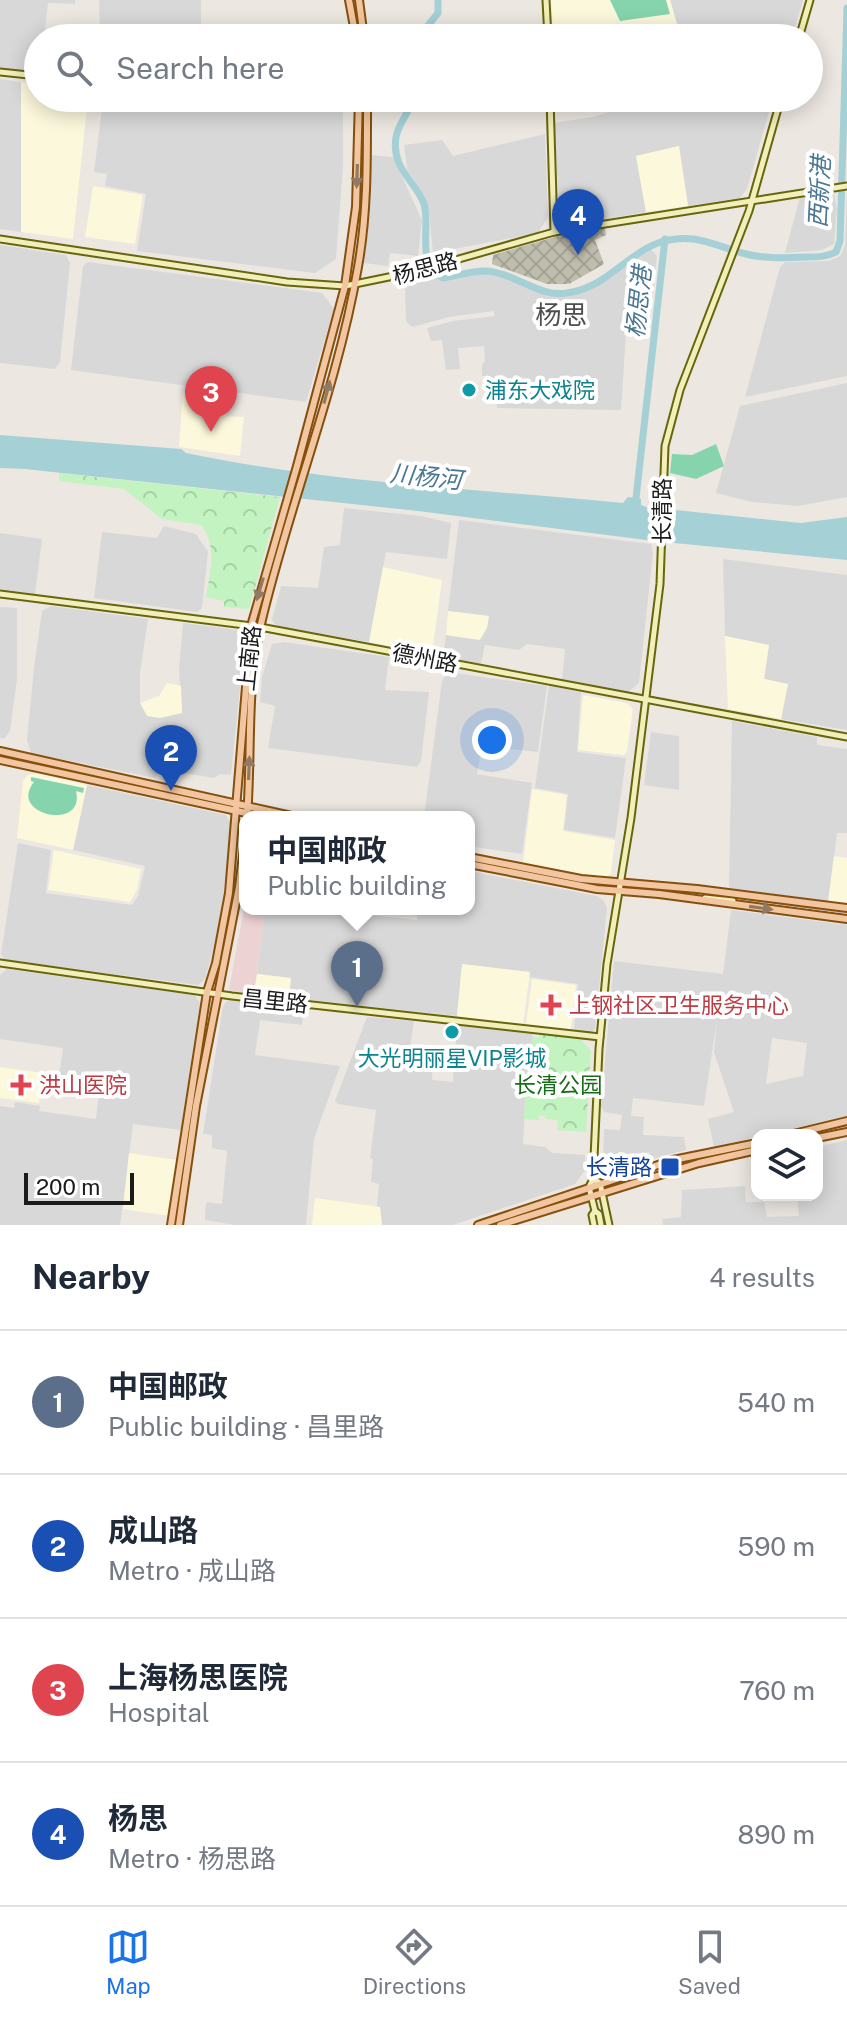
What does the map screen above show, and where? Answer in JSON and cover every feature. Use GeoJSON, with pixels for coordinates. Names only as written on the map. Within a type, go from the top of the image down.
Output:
{"type":"FeatureCollection","features":[{"type":"Feature","properties":{"kind":"main road"},"geometry":{"type":"LineString","coordinates":[[349,0],[353,24]]}},
{"type":"Feature","properties":{"kind":"main road"},"geometry":{"type":"LineString","coordinates":[[359,0],[362,24]]}},
{"type":"Feature","properties":{"kind":"main road","name":"上南路"},"geometry":{"type":"LineString","coordinates":[[171,1225],[207,992],[216,963],[229,893],[251,626],[345,286],[356,207],[359,112]]}},
{"type":"Feature","properties":{"kind":"main road","name":"上南路"},"geometry":{"type":"LineString","coordinates":[[247,811],[253,687],[260,627],[307,468],[355,284],[364,224],[367,112]]}},
{"type":"Feature","properties":{"kind":"main road"},"geometry":{"type":"LineString","coordinates":[[0,751],[245,811]]}},
{"type":"Feature","properties":{"kind":"main road"},"geometry":{"type":"LineString","coordinates":[[0,760],[236,807]]}},
{"type":"Feature","properties":{"kind":"main road"},"geometry":{"type":"LineString","coordinates":[[475,858],[560,876],[847,908]]}},
{"type":"Feature","properties":{"kind":"main road"},"geometry":{"type":"LineString","coordinates":[[475,865],[618,891],[847,919]]}},
{"type":"Feature","properties":{"kind":"main road"},"geometry":{"type":"LineString","coordinates":[[179,1225],[216,993],[239,887]]}},
{"type":"Feature","properties":{"kind":"main road"},"geometry":{"type":"LineString","coordinates":[[814,1129],[847,1121]]}},
{"type":"Feature","properties":{"kind":"main road"},"geometry":{"type":"LineString","coordinates":[[823,1137],[847,1132]]}},
{"type":"Feature","properties":{"kind":"main road"},"geometry":{"type":"LineString","coordinates":[[478,1225],[594,1183],[673,1160],[751,1144]]}},
{"type":"Feature","properties":{"kind":"main road"},"geometry":{"type":"LineString","coordinates":[[500,1225],[699,1163],[751,1151]]}},
{"type":"Feature","properties":{"kind":"street"},"geometry":{"type":"LineString","coordinates":[[546,0],[547,24]]}},
{"type":"Feature","properties":{"kind":"street"},"geometry":{"type":"LineString","coordinates":[[803,24],[810,0]]}},
{"type":"Feature","properties":{"kind":"street"},"geometry":{"type":"LineString","coordinates":[[0,72],[24,75]]}},
{"type":"Feature","properties":{"kind":"street"},"geometry":{"type":"LineString","coordinates":[[550,112],[554,232]]}},
{"type":"Feature","properties":{"kind":"street","name":"长清路"},"geometry":{"type":"LineString","coordinates":[[595,1211],[591,1196],[600,1037],[660,584],[663,463],[668,430],[752,200],[777,112]]}},
{"type":"Feature","properties":{"kind":"street","name":"杨思路"},"geometry":{"type":"LineString","coordinates":[[0,239],[287,282],[345,286],[421,270],[554,232],[847,186]]}},
{"type":"Feature","properties":{"kind":"street","name":"德州路"},"geometry":{"type":"LineString","coordinates":[[0,594],[260,627],[847,737]]}},
{"type":"Feature","properties":{"kind":"street"},"geometry":{"type":"LineString","coordinates":[[684,897],[733,898],[697,889]]}},
{"type":"Feature","properties":{"kind":"street","name":"昌里路"},"geometry":{"type":"LineString","coordinates":[[0,963],[207,992],[600,1037]]}},
{"type":"Feature","properties":{"kind":"street","name":"长清路"},"geometry":{"type":"LineString","coordinates":[[594,1183],[602,1192],[609,1225]]}},
{"type":"Feature","properties":{"kind":"street"},"geometry":{"type":"LineString","coordinates":[[594,1225],[592,1215],[595,1211],[599,1214],[601,1225]]}},
{"type":"Feature","properties":{"kind":"shaded area"},"geometry":{"type":"Polygon","coordinates":[[[0,0],[75,0],[75,4],[48,3],[46,24],[24,24],[24,71],[0,68],[0,0]]]}},
{"type":"Feature","properties":{"kind":"shaded area"},"geometry":{"type":"Polygon","coordinates":[[[99,0],[201,0],[201,24],[100,24],[99,0]]]}},
{"type":"Feature","properties":{"kind":"shaded area"},"geometry":{"type":"Polygon","coordinates":[[[551,0],[670,0],[677,24],[552,24],[551,0]]]}},
{"type":"Feature","properties":{"kind":"shaded area"},"geometry":{"type":"Polygon","coordinates":[[[670,0],[803,0],[796,24],[677,24],[670,0]]]}},
{"type":"Feature","properties":{"kind":"shaded area"},"geometry":{"type":"Polygon","coordinates":[[[0,79],[21,82],[21,232],[0,229],[0,79]]]}},
{"type":"Feature","properties":{"kind":"shaded area"},"geometry":{"type":"Polygon","coordinates":[[[21,82],[24,82],[24,112],[87,112],[73,239],[21,232],[21,82]]]}},
{"type":"Feature","properties":{"kind":"shaded area"},"geometry":{"type":"Polygon","coordinates":[[[102,112],[343,112],[343,166],[336,259],[315,273],[137,251],[146,194],[105,186],[107,174],[94,172],[102,112]]]}},
{"type":"Feature","properties":{"kind":"shaded area"},"geometry":{"type":"Polygon","coordinates":[[[609,112],[769,112],[747,189],[740,198],[688,206],[679,146],[636,156],[646,212],[563,226],[560,221],[554,123],[609,112]]]}},
{"type":"Feature","properties":{"kind":"shaded area"},"geometry":{"type":"Polygon","coordinates":[[[545,134],[548,217],[538,233],[433,253],[429,212],[423,194],[407,169],[404,145],[442,140],[453,156],[545,134]]]}},
{"type":"Feature","properties":{"kind":"shaded area"},"geometry":{"type":"Polygon","coordinates":[[[679,146],[688,206],[646,212],[636,156],[679,146]]]}},
{"type":"Feature","properties":{"kind":"shaded area"},"geometry":{"type":"Polygon","coordinates":[[[371,155],[393,157],[422,220],[418,256],[390,253],[388,266],[364,263],[371,155]]]}},
{"type":"Feature","properties":{"kind":"shaded area"},"geometry":{"type":"Polygon","coordinates":[[[93,186],[143,195],[135,244],[85,237],[93,186]]]}},
{"type":"Feature","properties":{"kind":"shaded area"},"geometry":{"type":"Polygon","coordinates":[[[847,190],[847,376],[745,397],[780,267],[785,262],[829,261],[840,256],[845,245],[847,190]]]}},
{"type":"Feature","properties":{"kind":"shaded area"},"geometry":{"type":"Polygon","coordinates":[[[834,192],[837,209],[834,244],[822,250],[785,253],[800,197],[834,192]]]}},
{"type":"Feature","properties":{"kind":"shaded area"},"geometry":{"type":"Polygon","coordinates":[[[605,228],[606,235],[595,240],[604,264],[569,284],[547,284],[492,264],[493,255],[558,236],[605,228]]]}},
{"type":"Feature","properties":{"kind":"shaded area"},"geometry":{"type":"Polygon","coordinates":[[[0,245],[66,255],[70,263],[60,362],[55,369],[0,363],[0,245]]]}},
{"type":"Feature","properties":{"kind":"shaded area"},"geometry":{"type":"Polygon","coordinates":[[[651,249],[657,256],[651,311],[627,319],[621,410],[497,408],[496,392],[491,391],[490,376],[482,376],[484,346],[458,348],[460,369],[446,370],[442,340],[431,341],[427,328],[494,316],[494,311],[449,317],[412,327],[406,321],[405,286],[419,276],[429,274],[443,279],[484,273],[517,281],[542,293],[566,297],[600,284],[651,249]]]}},
{"type":"Feature","properties":{"kind":"shaded area"},"geometry":{"type":"Polygon","coordinates":[[[88,262],[322,293],[334,309],[306,402],[71,370],[83,266],[88,262]]]}},
{"type":"Feature","properties":{"kind":"shaded area"},"geometry":{"type":"Polygon","coordinates":[[[847,383],[847,497],[798,506],[752,502],[716,493],[740,406],[847,383]]]}},
{"type":"Feature","properties":{"kind":"shaded area"},"geometry":{"type":"Polygon","coordinates":[[[183,393],[228,398],[226,416],[244,417],[240,456],[179,447],[183,393]]]}},
{"type":"Feature","properties":{"kind":"shaded area"},"geometry":{"type":"Polygon","coordinates":[[[344,508],[421,516],[451,523],[447,559],[386,552],[369,642],[278,627],[272,620],[281,586],[318,588],[324,547],[340,545],[344,508]]]}},
{"type":"Feature","properties":{"kind":"shaded area"},"geometry":{"type":"Polygon","coordinates":[[[459,520],[651,544],[653,553],[639,683],[628,692],[562,680],[565,649],[527,644],[519,650],[485,645],[481,664],[443,657],[446,635],[480,640],[488,616],[448,611],[459,520]]]}},
{"type":"Feature","properties":{"kind":"shaded area"},"geometry":{"type":"Polygon","coordinates":[[[164,526],[196,534],[208,552],[202,608],[197,612],[94,598],[102,532],[157,538],[164,526]]]}},
{"type":"Feature","properties":{"kind":"shaded area"},"geometry":{"type":"Polygon","coordinates":[[[0,533],[42,539],[35,594],[0,589],[0,533]]]}},
{"type":"Feature","properties":{"kind":"shaded area"},"geometry":{"type":"Polygon","coordinates":[[[723,559],[847,575],[847,730],[781,719],[788,685],[764,679],[769,645],[725,636],[723,559]]]}},
{"type":"Feature","properties":{"kind":"shaded area"},"geometry":{"type":"Polygon","coordinates":[[[383,567],[442,580],[432,654],[369,642],[383,567]]]}},
{"type":"Feature","properties":{"kind":"shaded area"},"geometry":{"type":"Polygon","coordinates":[[[51,606],[148,619],[140,673],[140,703],[182,713],[179,670],[183,623],[238,630],[245,640],[231,775],[220,774],[214,778],[165,770],[155,778],[31,753],[27,740],[34,668],[42,611],[51,606]]]}},
{"type":"Feature","properties":{"kind":"shaded area"},"geometry":{"type":"Polygon","coordinates":[[[0,607],[17,608],[17,679],[10,731],[4,739],[0,738],[0,607]]]}},
{"type":"Feature","properties":{"kind":"shaded area"},"geometry":{"type":"Polygon","coordinates":[[[448,611],[489,616],[480,640],[446,635],[448,611]]]}},
{"type":"Feature","properties":{"kind":"shaded area"},"geometry":{"type":"Polygon","coordinates":[[[725,636],[769,645],[764,679],[788,684],[781,719],[728,709],[725,636]]]}},
{"type":"Feature","properties":{"kind":"shaded area"},"geometry":{"type":"Polygon","coordinates":[[[284,642],[389,657],[385,690],[429,692],[421,761],[417,767],[268,748],[275,706],[260,702],[262,677],[272,644],[284,642]]]}},
{"type":"Feature","properties":{"kind":"shaded area"},"geometry":{"type":"Polygon","coordinates":[[[448,672],[547,686],[538,752],[482,746],[477,774],[532,783],[522,854],[475,847],[475,811],[425,811],[442,681],[448,672]]]}},
{"type":"Feature","properties":{"kind":"shaded area"},"geometry":{"type":"Polygon","coordinates":[[[167,683],[181,686],[182,713],[160,718],[147,716],[140,703],[159,696],[167,683]]]}},
{"type":"Feature","properties":{"kind":"shaded area"},"geometry":{"type":"Polygon","coordinates":[[[549,685],[581,692],[577,752],[626,758],[615,838],[564,830],[568,794],[535,788],[549,685]]]}},
{"type":"Feature","properties":{"kind":"shaded area"},"geometry":{"type":"Polygon","coordinates":[[[583,695],[627,703],[633,709],[624,755],[578,750],[583,695]]]}},
{"type":"Feature","properties":{"kind":"shaded area"},"geometry":{"type":"Polygon","coordinates":[[[732,721],[817,737],[817,745],[847,749],[847,833],[837,833],[828,902],[729,889],[732,721]]]}},
{"type":"Feature","properties":{"kind":"shaded area"},"geometry":{"type":"Polygon","coordinates":[[[651,732],[679,736],[679,790],[644,785],[651,732]]]}},
{"type":"Feature","properties":{"kind":"shaded area"},"geometry":{"type":"Polygon","coordinates":[[[36,773],[87,785],[73,850],[17,838],[23,781],[28,775],[36,773]]]}},
{"type":"Feature","properties":{"kind":"shaded area"},"geometry":{"type":"Polygon","coordinates":[[[87,785],[226,815],[231,823],[216,939],[205,979],[198,985],[5,960],[1,954],[18,843],[51,850],[46,893],[132,905],[138,896],[145,866],[73,850],[87,785]]]}},
{"type":"Feature","properties":{"kind":"shaded area"},"geometry":{"type":"Polygon","coordinates":[[[532,789],[567,795],[563,831],[615,840],[611,873],[606,878],[523,863],[532,789]]]}},
{"type":"Feature","properties":{"kind":"shaded area"},"geometry":{"type":"Polygon","coordinates":[[[54,850],[141,869],[137,890],[130,902],[48,890],[54,850]]]}},
{"type":"Feature","properties":{"kind":"shaded area"},"geometry":{"type":"Polygon","coordinates":[[[834,856],[847,858],[847,904],[828,902],[834,856]]]}},
{"type":"Feature","properties":{"kind":"shaded area"},"geometry":{"type":"Polygon","coordinates":[[[475,872],[597,896],[607,908],[595,1029],[591,1032],[574,1030],[578,984],[529,977],[529,972],[462,964],[457,1016],[289,998],[291,978],[257,974],[264,915],[369,915],[417,920],[417,915],[475,915],[475,872]]]}},
{"type":"Feature","properties":{"kind":"shaded area"},"geometry":{"type":"Polygon","coordinates":[[[731,910],[847,925],[847,1116],[791,1129],[751,1129],[751,1138],[714,1147],[708,1119],[734,1112],[714,1052],[717,1019],[704,1106],[633,1098],[631,1116],[644,1117],[643,1135],[684,1137],[686,1150],[652,1159],[649,1152],[633,1157],[636,1165],[607,1172],[603,1168],[604,1129],[620,1130],[622,1115],[604,1112],[601,1106],[614,961],[723,974],[731,910]],[[772,1038],[766,1084],[803,1076],[807,1043],[772,1038]]]}},
{"type":"Feature","properties":{"kind":"shaded area"},"geometry":{"type":"Polygon","coordinates":[[[243,915],[264,915],[254,995],[229,990],[243,915]]]}},
{"type":"Feature","properties":{"kind":"shaded area"},"geometry":{"type":"Polygon","coordinates":[[[462,964],[530,972],[523,1025],[457,1016],[462,964]]]}},
{"type":"Feature","properties":{"kind":"shaded area"},"geometry":{"type":"Polygon","coordinates":[[[7,969],[194,995],[200,1003],[181,1130],[133,1124],[120,1225],[0,1225],[0,1106],[14,1108],[15,1102],[40,1106],[39,1111],[96,1119],[100,1083],[59,1077],[63,1048],[0,1039],[0,975],[7,969]]]}},
{"type":"Feature","properties":{"kind":"shaded area"},"geometry":{"type":"Polygon","coordinates":[[[257,974],[291,978],[289,998],[254,995],[257,974]]]}},
{"type":"Feature","properties":{"kind":"shaded area","name":"上钢社区卫生服务中心"},"geometry":{"type":"Polygon","coordinates":[[[532,979],[576,985],[571,1029],[526,1024],[532,979]]]}},
{"type":"Feature","properties":{"kind":"shaded area"},"geometry":{"type":"Polygon","coordinates":[[[227,1001],[304,1009],[302,1025],[260,1020],[255,1055],[340,1066],[314,1139],[306,1225],[235,1225],[205,1220],[206,1202],[222,1204],[227,1151],[212,1148],[212,1135],[203,1134],[223,1006],[227,1001]]]}},
{"type":"Feature","properties":{"kind":"shaded area"},"geometry":{"type":"Polygon","coordinates":[[[367,1017],[414,1021],[410,1048],[433,1051],[432,1080],[453,1082],[457,1025],[533,1033],[531,1056],[528,1056],[523,1144],[545,1147],[552,1153],[585,1155],[585,1170],[575,1184],[453,1225],[382,1225],[380,1208],[377,1207],[379,1184],[371,1182],[373,1159],[370,1158],[376,1110],[335,1101],[367,1017]]]}},
{"type":"Feature","properties":{"kind":"shaded area","name":"洪山医院"},"geometry":{"type":"Polygon","coordinates":[[[0,1067],[43,1073],[39,1103],[0,1098],[0,1067]]]}},
{"type":"Feature","properties":{"kind":"shaded area"},"geometry":{"type":"Polygon","coordinates":[[[847,1140],[847,1225],[663,1225],[662,1219],[681,1217],[682,1190],[745,1186],[746,1202],[764,1202],[767,1217],[799,1216],[798,1201],[823,1201],[823,1146],[847,1140]]]}},
{"type":"Feature","properties":{"kind":"shaded area"},"geometry":{"type":"Polygon","coordinates":[[[129,1153],[177,1160],[170,1216],[123,1209],[129,1153]]]}},
{"type":"Feature","properties":{"kind":"shaded area"},"geometry":{"type":"Polygon","coordinates":[[[315,1198],[380,1207],[382,1225],[312,1225],[315,1198]]]}},
{"type":"Feature","properties":{"kind":"green space"},"geometry":{"type":"Polygon","coordinates":[[[610,0],[666,0],[670,14],[620,21],[610,0]]]}},
{"type":"Feature","properties":{"kind":"green space"},"geometry":{"type":"Polygon","coordinates":[[[716,444],[724,466],[696,479],[670,473],[672,454],[692,455],[716,444]]]}},
{"type":"Feature","properties":{"kind":"green space"},"geometry":{"type":"Polygon","coordinates":[[[59,473],[280,497],[249,609],[224,607],[224,601],[206,597],[211,551],[201,525],[162,519],[124,489],[59,481],[59,473]]]}},
{"type":"Feature","properties":{"kind":"green space"},"geometry":{"type":"Polygon","coordinates":[[[31,777],[84,788],[83,793],[76,791],[76,804],[70,812],[49,814],[31,803],[28,794],[34,782],[31,777]]]}},
{"type":"Feature","properties":{"kind":"green space","name":"长清公园"},"geometry":{"type":"Polygon","coordinates":[[[540,1034],[581,1039],[591,1051],[586,1132],[557,1130],[558,1120],[546,1119],[545,1116],[539,1115],[539,1120],[524,1119],[528,1055],[531,1055],[532,1037],[539,1038],[540,1034]]]}},
{"type":"Feature","properties":{"kind":"water"},"geometry":{"type":"Polygon","coordinates":[[[0,435],[181,449],[186,453],[295,472],[404,484],[623,503],[628,497],[641,499],[641,505],[646,507],[801,523],[847,517],[847,560],[0,468],[0,435]]]}},
{"type":"Feature","properties":{"kind":"waterway","name":"杨思港"},"geometry":{"type":"LineString","coordinates":[[429,24],[438,13],[438,0]]}},
{"type":"Feature","properties":{"kind":"waterway","name":"杨思港"},"geometry":{"type":"LineString","coordinates":[[407,112],[397,132],[397,158],[424,204],[429,264],[443,278],[496,272],[546,292],[567,293],[600,281],[641,252],[673,239],[700,240],[761,257],[826,256],[836,252],[840,241],[847,8]]}},
{"type":"Feature","properties":{"kind":"waterway","name":"杨思港"},"geometry":{"type":"LineString","coordinates":[[635,507],[665,239]]}},
{"type":"Feature","properties":{"kind":"tunnel"},"geometry":{"type":"LineString","coordinates":[[733,901],[847,913]]}},
{"type":"Feature","properties":{"kind":"place","name":"杨思"},"geometry":{"type":"Point","coordinates":[578,255]}},
{"type":"Feature","properties":{"kind":"place","name":"浦东大戏院"},"geometry":{"type":"Point","coordinates":[469,390]}},
{"type":"Feature","properties":{"kind":"place","name":"上海杨思医院"},"geometry":{"type":"Point","coordinates":[211,432]}},
{"type":"Feature","properties":{"kind":"place","name":"成山路"},"geometry":{"type":"Point","coordinates":[171,791]}},
{"type":"Feature","properties":{"kind":"place","name":"上钢社区卫生服务中心"},"geometry":{"type":"Point","coordinates":[551,1005]}},
{"type":"Feature","properties":{"kind":"place","name":"中国邮政"},"geometry":{"type":"Point","coordinates":[357,1007]}},
{"type":"Feature","properties":{"kind":"place","name":"大光明丽星VIP影城"},"geometry":{"type":"Point","coordinates":[452,1032]}},
{"type":"Feature","properties":{"kind":"place","name":"洪山医院"},"geometry":{"type":"Point","coordinates":[21,1085]}},
{"type":"Feature","properties":{"kind":"place","name":"长清路"},"geometry":{"type":"Point","coordinates":[670,1167]}},
{"type":"Feature","properties":{"kind":"district","name":"杨思"},"geometry":{"type":"Point","coordinates":[561,314]}},
{"type":"Feature","properties":{"kind":"water label","name":"西新港"},"geometry":{"type":"Point","coordinates":[819,192]}},
{"type":"Feature","properties":{"kind":"water label","name":"川杨河"},"geometry":{"type":"Point","coordinates":[426,476]}}]}
